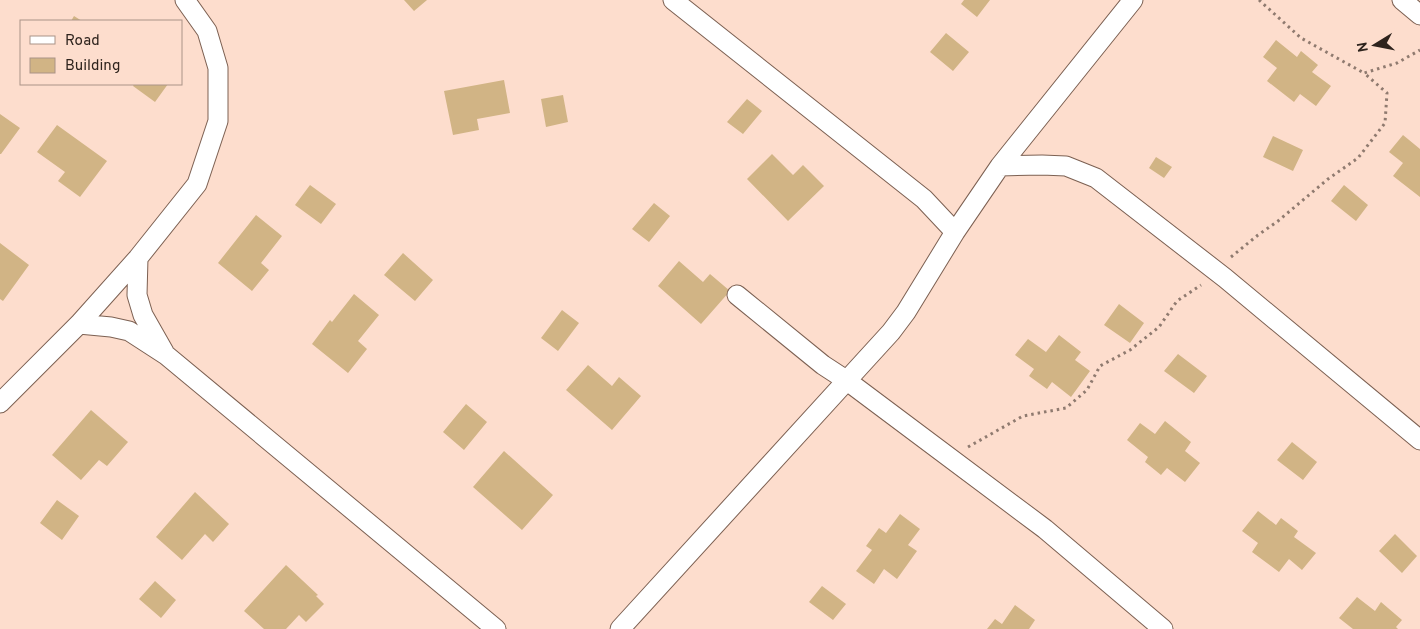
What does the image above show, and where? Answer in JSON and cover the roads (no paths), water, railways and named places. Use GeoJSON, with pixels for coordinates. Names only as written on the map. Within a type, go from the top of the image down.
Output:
{"type":"FeatureCollection","features":[{"type":"Feature","properties":{"kind":"street"},"geometry":{"type":"LineString","coordinates":[[0,403],[79,324],[138,258],[197,184],[218,121],[218,68],[207,31],[185,0]]}},
{"type":"Feature","properties":{"kind":"street"},"geometry":{"type":"LineString","coordinates":[[673,0],[924,199],[955,232]]}},
{"type":"Feature","properties":{"kind":"street"},"geometry":{"type":"LineString","coordinates":[[620,629],[846,380],[892,332],[955,232],[1000,166],[1134,0]]}},
{"type":"Feature","properties":{"kind":"street"},"geometry":{"type":"LineString","coordinates":[[1402,0],[1420,15]]}},
{"type":"Feature","properties":{"kind":"street"},"geometry":{"type":"LineString","coordinates":[[1000,166],[1042,164],[1066,166],[1096,178],[1214,270],[1420,440]]}},
{"type":"Feature","properties":{"kind":"street"},"geometry":{"type":"LineString","coordinates":[[138,258],[137,295],[139,302],[143,315],[166,355]]}},
{"type":"Feature","properties":{"kind":"street"},"geometry":{"type":"LineString","coordinates":[[738,294],[823,364],[1045,529],[1163,629]]}},
{"type":"Feature","properties":{"kind":"street"},"geometry":{"type":"LineString","coordinates":[[79,324],[111,327],[128,331],[166,355],[496,629]]}}]}
